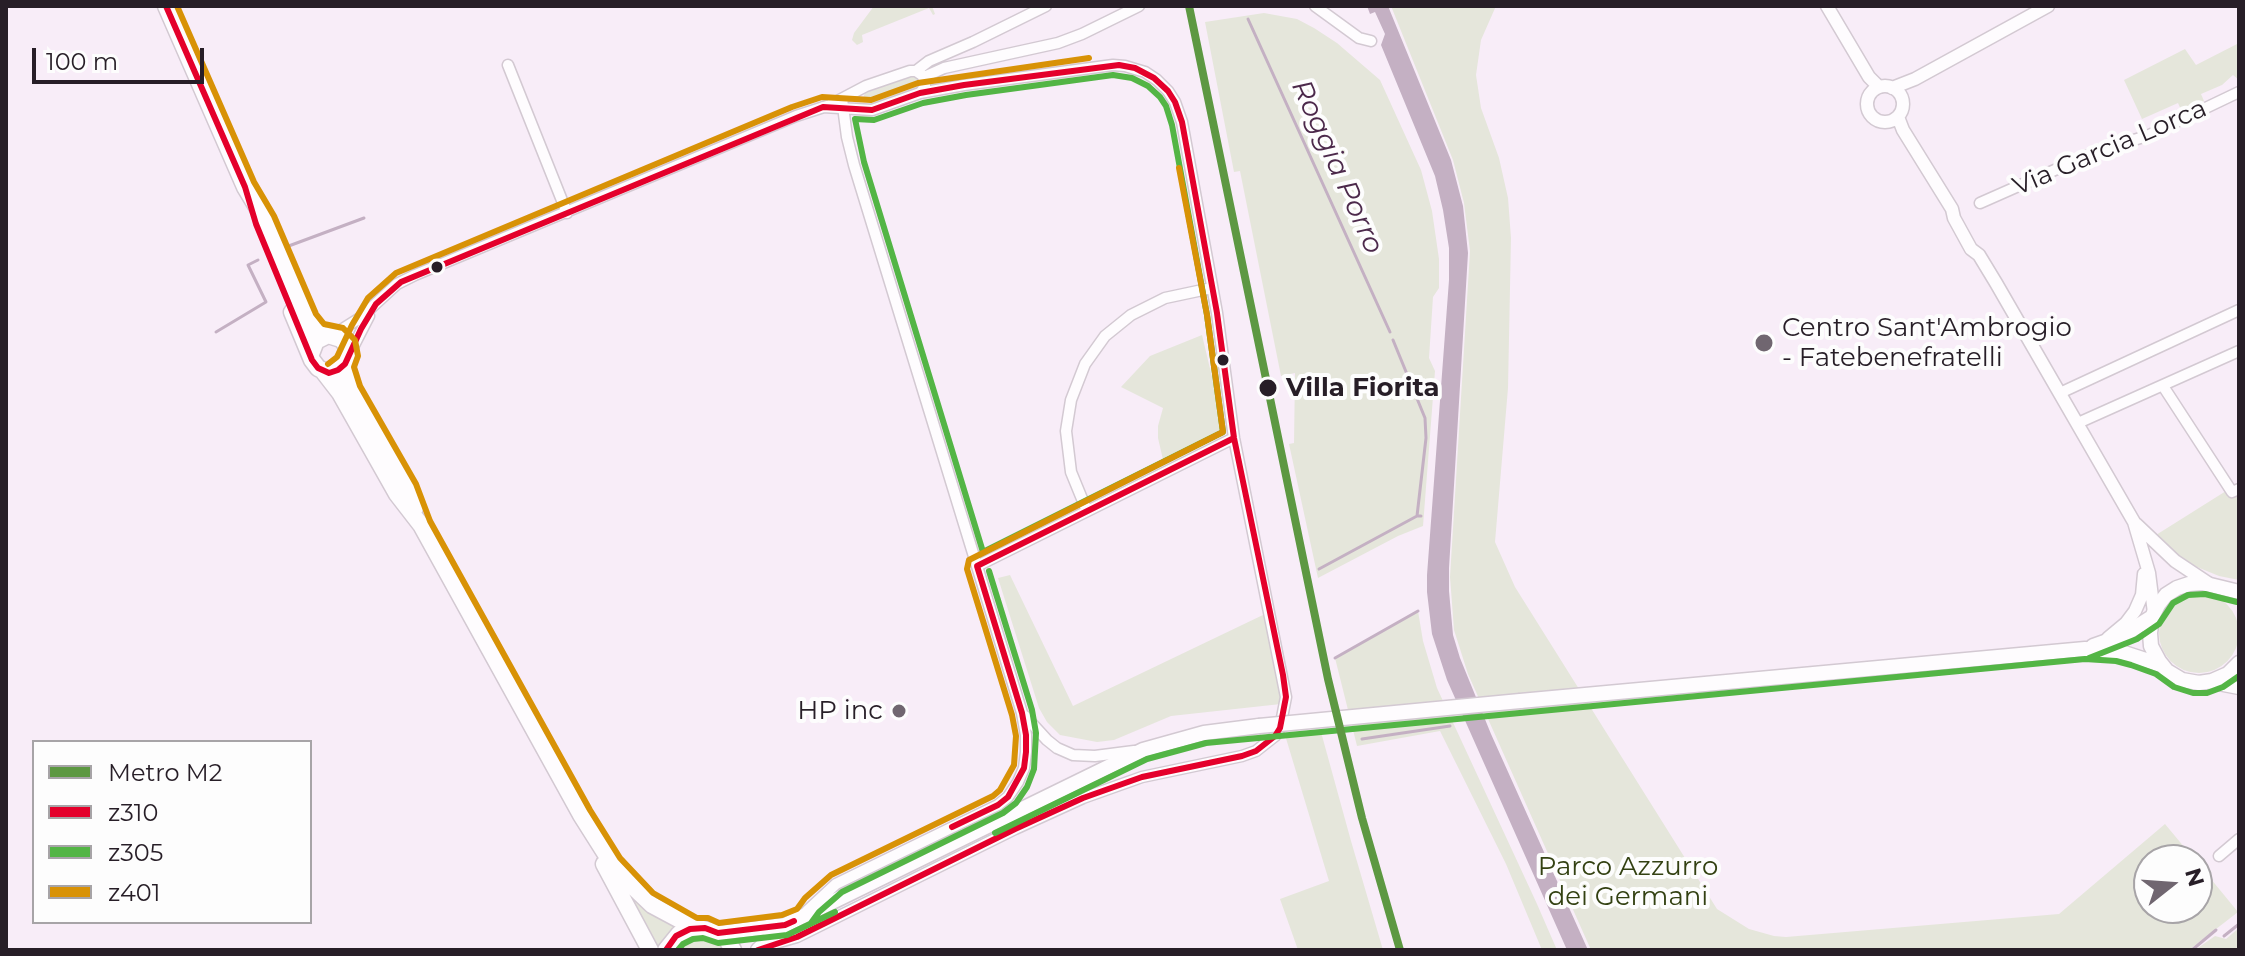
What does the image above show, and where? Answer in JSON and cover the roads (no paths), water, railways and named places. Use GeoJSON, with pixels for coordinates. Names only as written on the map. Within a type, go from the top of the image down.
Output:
{"type":"FeatureCollection","features":[{"type":"Feature","properties":{"kind":"main road"},"geometry":{"type":"LineString","coordinates":[[166,6],[245,187],[256,224],[315,366],[323,371],[340,393],[397,494],[421,525]]}},
{"type":"Feature","properties":{"kind":"main road"},"geometry":{"type":"LineString","coordinates":[[245,187],[265,220],[307,319],[314,329],[344,343],[351,390],[407,488],[421,525],[581,815],[612,864],[630,884],[658,909],[695,928]]}},
{"type":"Feature","properties":{"kind":"main road"},"geometry":{"type":"LineString","coordinates":[[311,354],[314,343],[328,336]]}},
{"type":"Feature","properties":{"kind":"main road"},"geometry":{"type":"LineString","coordinates":[[323,371],[335,372],[346,361]]}},
{"type":"Feature","properties":{"kind":"main road"},"geometry":{"type":"LineString","coordinates":[[2239,592],[2193,583],[2177,588],[2163,598],[2153,615],[2150,642],[2161,665],[2171,674],[2194,683],[2208,682],[2228,674],[2239,663]]}},
{"type":"Feature","properties":{"kind":"main road"},"geometry":{"type":"LineString","coordinates":[[2216,586],[2239,603]]}},
{"type":"Feature","properties":{"kind":"main road"},"geometry":{"type":"LineString","coordinates":[[2085,649],[2124,635],[2153,615]]}},
{"type":"Feature","properties":{"kind":"main road"},"geometry":{"type":"LineString","coordinates":[[718,933],[785,925],[1143,750],[1204,733],[2085,649],[2121,652],[2161,665]]}},
{"type":"Feature","properties":{"kind":"main road"},"geometry":{"type":"LineString","coordinates":[[581,815],[618,893],[650,950]]}},
{"type":"Feature","properties":{"kind":"main road"},"geometry":{"type":"LineString","coordinates":[[759,949],[785,925]]}},
{"type":"Feature","properties":{"kind":"main road"},"geometry":{"type":"LineString","coordinates":[[666,950],[679,934],[695,928],[718,933],[733,950]]}},
{"type":"Feature","properties":{"kind":"street"},"geometry":{"type":"LineString","coordinates":[[920,93],[925,87],[922,77],[929,61],[1046,6]]}},
{"type":"Feature","properties":{"kind":"street"},"geometry":{"type":"LineString","coordinates":[[922,77],[944,68],[1058,43],[1139,6]]}},
{"type":"Feature","properties":{"kind":"street"},"geometry":{"type":"LineString","coordinates":[[1315,6],[1359,38],[1371,41]]}},
{"type":"Feature","properties":{"kind":"street"},"geometry":{"type":"LineString","coordinates":[[1827,6],[1869,77],[1881,89],[1900,93],[1902,109],[1893,119],[1878,121],[1870,114],[1867,103],[1881,89],[1915,79],[2048,6]]}},
{"type":"Feature","properties":{"kind":"street"},"geometry":{"type":"LineString","coordinates":[[508,65],[567,213]]}},
{"type":"Feature","properties":{"kind":"street"},"geometry":{"type":"LineString","coordinates":[[328,336],[350,326],[397,284],[415,275],[823,107],[843,103],[868,109],[920,93],[964,85],[1119,65],[1145,72],[1161,83],[1175,102],[1182,122],[1212,288],[1234,438],[1286,697],[1283,719],[1275,736],[1256,751],[1242,756],[1142,777],[1083,798],[797,937],[759,949]]}},
{"type":"Feature","properties":{"kind":"street"},"geometry":{"type":"LineString","coordinates":[[843,103],[863,88],[910,71],[922,77],[964,85]]}},
{"type":"Feature","properties":{"kind":"street"},"geometry":{"type":"LineString","coordinates":[[1902,99],[1915,79]]}},
{"type":"Feature","properties":{"kind":"street"},"geometry":{"type":"LineString","coordinates":[[863,88],[858,99],[868,109]]}},
{"type":"Feature","properties":{"kind":"street","name":"Via Garcia Lorca"},"geometry":{"type":"LineString","coordinates":[[1980,203],[2100,150],[2147,136],[2239,92]]}},
{"type":"Feature","properties":{"kind":"street"},"geometry":{"type":"LineString","coordinates":[[803,917],[836,884],[998,805],[1008,797],[1024,768],[1026,735],[1022,713],[854,165],[843,103]]}},
{"type":"Feature","properties":{"kind":"street"},"geometry":{"type":"LineString","coordinates":[[1893,119],[1952,209],[1971,249],[1979,255],[2134,522],[2149,573],[2153,615]]}},
{"type":"Feature","properties":{"kind":"street"},"geometry":{"type":"LineString","coordinates":[[1087,511],[1072,476],[1066,431],[1071,400],[1085,364],[1105,336],[1131,315],[1165,298],[1212,288]]}},
{"type":"Feature","properties":{"kind":"street"},"geometry":{"type":"LineString","coordinates":[[346,361],[376,304]]}},
{"type":"Feature","properties":{"kind":"street"},"geometry":{"type":"LineString","coordinates":[[2060,393],[2239,310]]}},
{"type":"Feature","properties":{"kind":"street"},"geometry":{"type":"LineString","coordinates":[[2078,423],[2239,351]]}},
{"type":"Feature","properties":{"kind":"street"},"geometry":{"type":"LineString","coordinates":[[2163,386],[2232,492],[2239,489]]}},
{"type":"Feature","properties":{"kind":"street"},"geometry":{"type":"LineString","coordinates":[[977,566],[1234,438]]}},
{"type":"Feature","properties":{"kind":"street"},"geometry":{"type":"LineString","coordinates":[[2134,522],[2179,565],[2216,586]]}},
{"type":"Feature","properties":{"kind":"street"},"geometry":{"type":"LineString","coordinates":[[2103,642],[2126,623],[2140,602],[2144,581],[2140,539]]}},
{"type":"Feature","properties":{"kind":"street"},"geometry":{"type":"LineString","coordinates":[[2208,682],[2239,688]]}},
{"type":"Feature","properties":{"kind":"street"},"geometry":{"type":"LineString","coordinates":[[1022,713],[1047,740],[1073,755],[1095,756],[1143,750]]}},
{"type":"Feature","properties":{"kind":"street"},"geometry":{"type":"LineString","coordinates":[[2219,856],[2239,839]]}},
{"type":"Feature","properties":{"kind":"waterway","name":"Roggia Porro"},"geometry":{"type":"LineString","coordinates":[[1248,19],[1390,332]]}},
{"type":"Feature","properties":{"kind":"waterway"},"geometry":{"type":"LineString","coordinates":[[286,247],[364,218]]}},
{"type":"Feature","properties":{"kind":"waterway"},"geometry":{"type":"LineString","coordinates":[[216,332],[266,302],[248,265],[258,260]]}},
{"type":"Feature","properties":{"kind":"waterway","name":"Roggia Porro"},"geometry":{"type":"LineString","coordinates":[[1393,340],[1425,418],[1426,438],[1417,516]]}},
{"type":"Feature","properties":{"kind":"waterway"},"geometry":{"type":"LineString","coordinates":[[1319,569],[1421,516]]}},
{"type":"Feature","properties":{"kind":"waterway"},"geometry":{"type":"LineString","coordinates":[[1335,658],[1418,611]]}},
{"type":"Feature","properties":{"kind":"waterway"},"geometry":{"type":"LineString","coordinates":[[1362,739],[1450,726]]}},
{"type":"Feature","properties":{"kind":"waterway"},"geometry":{"type":"LineString","coordinates":[[2224,936],[2239,924]]}},
{"type":"Feature","properties":{"kind":"waterway"},"geometry":{"type":"LineString","coordinates":[[2192,950],[2216,930]]}},
{"type":"Feature","properties":{"kind":"metro line","name":"M2"},"geometry":{"type":"LineString","coordinates":[[1189,6],[1328,679],[1362,818],[1400,950]]}},
{"type":"Feature","properties":{"kind":"place","name":"Centro Sant'Ambrogio - Fatebenefratelli"},"geometry":{"type":"Point","coordinates":[1764,343]}},
{"type":"Feature","properties":{"kind":"place","name":"Villa Fiorita"},"geometry":{"type":"Point","coordinates":[1268,388]}},
{"type":"Feature","properties":{"kind":"place","name":"HP inc"},"geometry":{"type":"Point","coordinates":[899,711]}},
{"type":"Feature","properties":{"kind":"park label","name":"Parco Azzurro dei Germani"},"geometry":{"type":"Point","coordinates":[1628,882]}}]}
